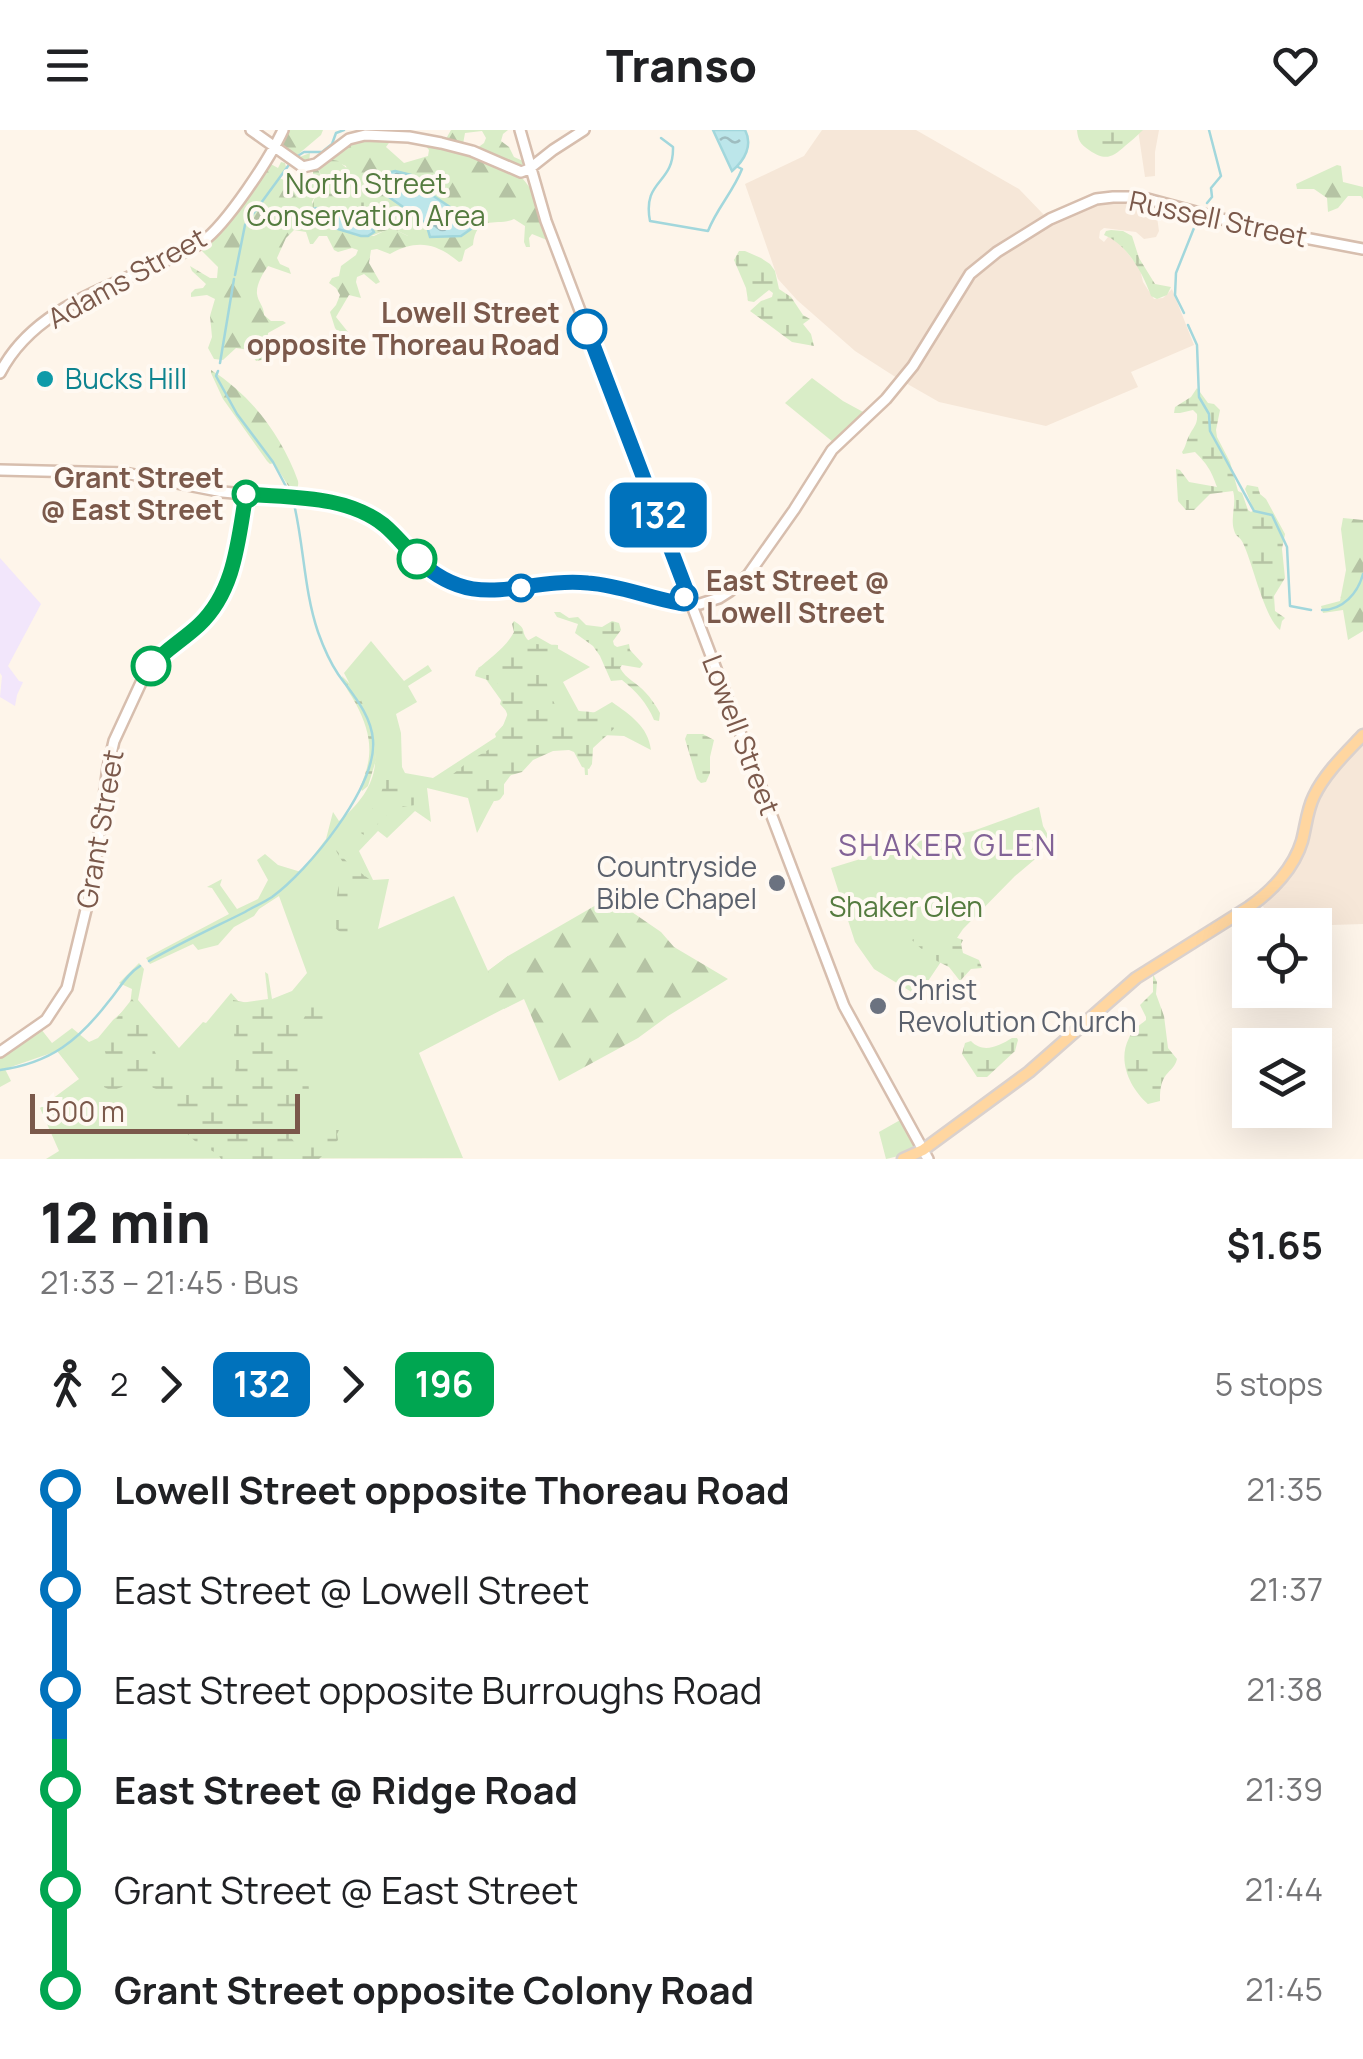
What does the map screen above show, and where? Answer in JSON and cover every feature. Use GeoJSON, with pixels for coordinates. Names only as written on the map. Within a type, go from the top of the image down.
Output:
{"type":"FeatureCollection","features":[{"type":"Feature","properties":{"kind":"main road"},"geometry":{"type":"LineString","coordinates":[[903,1159],[926,1154],[1029,1072],[1122,988],[1249,907],[1281,878],[1300,847],[1316,792],[1363,735]]}},
{"type":"Feature","properties":{"kind":"street"},"geometry":{"type":"LineString","coordinates":[[250,130],[299,166],[308,168],[356,136],[409,137],[468,150],[517,172],[531,168],[584,130]]}},
{"type":"Feature","properties":{"kind":"street","name":"Adams Street"},"geometry":{"type":"LineString","coordinates":[[0,373],[24,339],[59,310],[204,240],[237,203],[283,130]]}},
{"type":"Feature","properties":{"kind":"street","name":"Lowell Street"},"geometry":{"type":"LineString","coordinates":[[520,130],[551,235],[844,1006],[926,1154]]}},
{"type":"Feature","properties":{"kind":"street","name":"Russell Street"},"geometry":{"type":"LineString","coordinates":[[692,604],[720,598],[754,568],[832,450],[886,399],[914,366],[970,274],[1014,241],[1066,211],[1106,198],[1146,198],[1263,230],[1363,250]]}},
{"type":"Feature","properties":{"kind":"street"},"geometry":{"type":"LineString","coordinates":[[0,470],[124,472],[246,494],[324,501],[349,506],[384,525],[427,568],[468,589],[498,591],[584,582],[692,604]]}},
{"type":"Feature","properties":{"kind":"street","name":"Grant Street"},"geometry":{"type":"LineString","coordinates":[[0,1052],[46,1020],[67,988],[92,881],[114,741],[145,674],[200,624],[220,598],[235,558],[246,494]]}},
{"type":"Feature","properties":{"kind":"street"},"geometry":{"type":"LineString","coordinates":[[679,603],[687,592]]}},
{"type":"Feature","properties":{"kind":"shaded area"},"geometry":{"type":"Polygon","coordinates":[[[822,130],[916,130],[1019,189],[1046,217],[970,271],[918,354],[897,378],[855,351],[778,279],[745,184],[804,156],[822,130]]]}},
{"type":"Feature","properties":{"kind":"shaded area"},"geometry":{"type":"Polygon","coordinates":[[[1138,130],[1159,130],[1155,176],[1145,177],[1138,130]]]}},
{"type":"Feature","properties":{"kind":"shaded area"},"geometry":{"type":"Polygon","coordinates":[[[1111,200],[1144,201],[1157,217],[1156,237],[1144,239],[1136,232],[1104,228],[1099,238],[1104,242],[1108,237],[1115,238],[1119,242],[1140,269],[1154,299],[1163,298],[1172,289],[1194,345],[1131,372],[1138,387],[1046,426],[939,402],[904,382],[974,276],[1049,222],[1081,207],[1111,200]]]}},
{"type":"Feature","properties":{"kind":"shaded area"},"geometry":{"type":"Polygon","coordinates":[[[0,558],[41,604],[8,666],[23,682],[15,706],[0,697],[0,558]]]}},
{"type":"Feature","properties":{"kind":"shaded area"},"geometry":{"type":"Polygon","coordinates":[[[1363,742],[1363,924],[1332,925],[1332,908],[1264,908],[1261,904],[1280,885],[1314,805],[1330,778],[1363,742]]]}},
{"type":"Feature","properties":{"kind":"green space"},"geometry":{"type":"Polygon","coordinates":[[[287,130],[323,130],[295,157],[310,153],[309,162],[303,164],[281,146],[287,130]]]}},
{"type":"Feature","properties":{"kind":"green space"},"geometry":{"type":"Polygon","coordinates":[[[451,130],[508,130],[501,141],[523,165],[514,166],[476,149],[486,138],[482,131],[465,133],[463,144],[448,141],[451,130]]]}},
{"type":"Feature","properties":{"kind":"green space"},"geometry":{"type":"Polygon","coordinates":[[[1077,130],[1143,130],[1116,153],[1104,157],[1083,146],[1077,130]]]}},
{"type":"Feature","properties":{"kind":"green space","name":"North Street Conservation Area"},"geometry":{"type":"Polygon","coordinates":[[[359,138],[391,140],[386,147],[404,163],[428,156],[424,144],[467,152],[522,178],[535,199],[547,240],[532,234],[530,247],[526,247],[525,226],[514,219],[483,225],[459,262],[426,245],[409,246],[390,254],[371,250],[369,263],[380,282],[376,284],[364,274],[357,277],[361,298],[349,295],[336,317],[348,332],[343,338],[330,312],[340,295],[329,283],[358,250],[338,252],[327,236],[319,236],[310,244],[306,232],[294,230],[277,258],[291,274],[268,266],[258,287],[264,315],[271,321],[286,323],[268,333],[266,359],[256,361],[249,350],[236,348],[223,360],[214,359],[208,348],[215,299],[207,295],[191,297],[195,289],[206,284],[190,266],[217,278],[218,267],[202,251],[203,245],[269,163],[278,168],[281,162],[285,163],[279,178],[301,187],[308,185],[313,168],[317,168],[326,185],[317,192],[310,210],[321,224],[357,236],[374,236],[393,222],[394,229],[408,236],[461,236],[468,219],[441,203],[407,174],[380,174],[357,187],[332,174],[339,168],[347,171],[346,166],[329,159],[343,145],[359,138]]]}},
{"type":"Feature","properties":{"kind":"green space"},"geometry":{"type":"Polygon","coordinates":[[[329,159],[349,170],[333,170],[332,174],[357,187],[366,181],[426,223],[430,237],[408,236],[389,222],[387,230],[368,237],[374,228],[368,223],[313,208],[315,198],[326,185],[317,167],[329,159]]]}},
{"type":"Feature","properties":{"kind":"green space"},"geometry":{"type":"Polygon","coordinates":[[[1341,166],[1343,182],[1363,187],[1363,199],[1348,196],[1338,208],[1328,212],[1327,198],[1314,189],[1297,189],[1296,184],[1341,166]]]}},
{"type":"Feature","properties":{"kind":"green space"},"geometry":{"type":"Polygon","coordinates":[[[1111,230],[1132,236],[1139,258],[1155,284],[1171,287],[1167,295],[1157,299],[1151,296],[1133,260],[1104,235],[1111,230]]]}},
{"type":"Feature","properties":{"kind":"green space"},"geometry":{"type":"Polygon","coordinates":[[[739,251],[770,264],[779,289],[810,319],[803,324],[814,346],[792,342],[750,311],[773,293],[769,290],[754,302],[748,301],[734,260],[739,251]]]}},
{"type":"Feature","properties":{"kind":"green space"},"geometry":{"type":"Polygon","coordinates":[[[211,370],[252,404],[274,433],[298,481],[294,491],[274,463],[267,461],[223,399],[211,370]]]}},
{"type":"Feature","properties":{"kind":"green space"},"geometry":{"type":"Polygon","coordinates":[[[812,378],[865,413],[833,442],[785,403],[812,378]]]}},
{"type":"Feature","properties":{"kind":"green space"},"geometry":{"type":"Polygon","coordinates":[[[1197,388],[1208,403],[1220,410],[1217,437],[1248,510],[1254,510],[1245,489],[1247,485],[1258,487],[1285,534],[1285,578],[1274,596],[1275,611],[1285,618],[1280,630],[1269,614],[1243,543],[1235,533],[1233,491],[1210,494],[1194,510],[1186,510],[1178,501],[1176,469],[1189,482],[1217,487],[1195,452],[1182,452],[1197,414],[1193,410],[1174,413],[1175,407],[1197,388]]]}},
{"type":"Feature","properties":{"kind":"green space"},"geometry":{"type":"Polygon","coordinates":[[[1343,518],[1363,520],[1363,631],[1348,640],[1343,610],[1323,613],[1321,606],[1340,601],[1346,570],[1343,518]]]}},
{"type":"Feature","properties":{"kind":"green space"},"geometry":{"type":"Polygon","coordinates":[[[554,612],[578,617],[586,625],[619,623],[621,630],[614,645],[629,644],[643,664],[640,668],[620,668],[651,699],[660,713],[659,721],[654,720],[627,684],[622,680],[611,681],[593,646],[575,633],[578,624],[557,617],[554,612]]]}},
{"type":"Feature","properties":{"kind":"green space"},"geometry":{"type":"Polygon","coordinates":[[[514,621],[530,642],[558,645],[543,666],[555,705],[608,715],[616,718],[618,725],[593,748],[589,769],[582,767],[574,752],[553,751],[533,760],[522,772],[508,776],[504,794],[494,801],[449,787],[447,779],[495,746],[508,713],[500,704],[504,691],[497,683],[475,676],[510,638],[514,621]]]}},
{"type":"Feature","properties":{"kind":"green space"},"geometry":{"type":"Polygon","coordinates":[[[536,636],[590,667],[563,682],[583,719],[612,702],[642,728],[651,750],[624,736],[602,735],[587,753],[588,775],[583,747],[542,752],[511,775],[477,833],[468,798],[427,788],[431,822],[415,811],[387,838],[378,831],[359,851],[373,880],[389,879],[378,929],[454,896],[488,971],[508,956],[528,996],[419,1053],[463,1158],[46,1159],[59,1151],[40,1108],[79,1079],[57,1051],[5,1069],[11,1081],[0,1087],[0,1057],[41,1029],[52,1043],[72,1028],[89,1042],[98,1038],[130,1005],[132,989],[119,983],[139,963],[144,969],[138,1000],[179,1048],[231,993],[240,1003],[268,999],[265,972],[272,999],[292,991],[307,973],[279,896],[234,927],[218,945],[198,950],[193,944],[150,964],[146,958],[229,914],[212,888],[207,887],[222,879],[220,885],[237,909],[258,899],[268,880],[257,860],[265,854],[278,865],[301,872],[326,839],[333,812],[339,821],[358,803],[375,767],[375,750],[364,713],[344,673],[371,641],[404,681],[428,665],[432,671],[408,686],[417,702],[396,714],[405,773],[433,778],[496,737],[509,719],[503,703],[478,668],[536,636]]]}},
{"type":"Feature","properties":{"kind":"green space"},"geometry":{"type":"Polygon","coordinates":[[[342,676],[357,691],[373,728],[376,760],[368,786],[362,791],[368,765],[368,736],[342,676]]]}},
{"type":"Feature","properties":{"kind":"green space"},"geometry":{"type":"Polygon","coordinates":[[[687,734],[703,734],[714,740],[706,782],[697,779],[685,739],[687,734]]]}},
{"type":"Feature","properties":{"kind":"green space"},"geometry":{"type":"Polygon","coordinates":[[[390,774],[421,779],[427,805],[395,810],[373,832],[364,835],[359,832],[366,815],[378,803],[390,774]]]}},
{"type":"Feature","properties":{"kind":"green space","name":"Shaker Glen"},"geometry":{"type":"Polygon","coordinates":[[[1039,807],[1053,844],[963,929],[918,996],[874,969],[855,942],[831,868],[919,841],[973,831],[1039,807]]]}},
{"type":"Feature","properties":{"kind":"green space"},"geometry":{"type":"Polygon","coordinates":[[[335,849],[380,887],[377,891],[362,888],[350,908],[354,930],[346,933],[334,926],[337,894],[340,885],[352,878],[335,849]]]}},
{"type":"Feature","properties":{"kind":"green space"},"geometry":{"type":"Polygon","coordinates":[[[610,897],[661,932],[674,947],[728,979],[638,1038],[559,1081],[524,999],[504,1009],[488,971],[610,897]]]}},
{"type":"Feature","properties":{"kind":"green space"},"geometry":{"type":"Polygon","coordinates":[[[941,932],[963,940],[963,953],[979,960],[982,968],[971,969],[960,981],[949,967],[931,958],[912,940],[941,932]]]}},
{"type":"Feature","properties":{"kind":"green space"},"geometry":{"type":"Polygon","coordinates":[[[1153,974],[1168,1048],[1177,1059],[1163,1081],[1160,1101],[1148,1104],[1131,1082],[1124,1056],[1130,1035],[1146,1020],[1140,1005],[1153,992],[1153,974]]]}},
{"type":"Feature","properties":{"kind":"green space"},"geometry":{"type":"Polygon","coordinates":[[[315,987],[320,990],[314,1008],[328,1008],[325,1019],[307,1035],[300,1051],[310,1104],[286,1124],[296,1144],[324,1131],[333,1119],[342,1122],[338,1140],[319,1159],[221,1159],[175,1122],[171,1102],[158,1090],[144,1085],[112,1091],[104,1087],[105,1033],[132,999],[173,1084],[187,1092],[186,1073],[203,1069],[234,1092],[233,1000],[290,1011],[295,1021],[302,1022],[315,987]]]}},
{"type":"Feature","properties":{"kind":"green space"},"geometry":{"type":"Polygon","coordinates":[[[1012,1038],[1018,1040],[1015,1051],[987,1077],[977,1077],[962,1054],[965,1043],[971,1041],[986,1048],[1012,1038]]]}},
{"type":"Feature","properties":{"kind":"green space"},"geometry":{"type":"Polygon","coordinates":[[[902,1119],[916,1148],[886,1159],[879,1132],[902,1119]]]}},
{"type":"Feature","properties":{"kind":"water"},"geometry":{"type":"Polygon","coordinates":[[[713,130],[745,130],[746,152],[732,171],[713,130]]]}},
{"type":"Feature","properties":{"kind":"water"},"geometry":{"type":"Polygon","coordinates":[[[395,171],[411,175],[429,193],[468,219],[471,229],[461,236],[430,237],[426,223],[366,181],[395,171]]]}},
{"type":"Feature","properties":{"kind":"water"},"geometry":{"type":"Polygon","coordinates":[[[316,208],[363,221],[374,232],[361,236],[321,224],[310,214],[316,208]]]}},
{"type":"Feature","properties":{"kind":"waterway"},"geometry":{"type":"LineString","coordinates":[[296,157],[304,152],[322,152],[332,144],[336,133],[344,130]]}},
{"type":"Feature","properties":{"kind":"waterway"},"geometry":{"type":"LineString","coordinates":[[1207,203],[1212,197],[1211,188],[1221,176],[1209,130]]}},
{"type":"Feature","properties":{"kind":"waterway"},"geometry":{"type":"LineString","coordinates":[[661,138],[673,147],[672,159],[650,197],[650,221],[708,231],[742,169],[738,167]]}},
{"type":"Feature","properties":{"kind":"waterway"},"geometry":{"type":"LineString","coordinates":[[235,275],[245,225],[291,162]]}},
{"type":"Feature","properties":{"kind":"waterway"},"geometry":{"type":"LineString","coordinates":[[1184,313],[1175,295],[1176,273],[1198,218]]}},
{"type":"Feature","properties":{"kind":"waterway"},"geometry":{"type":"LineString","coordinates":[[220,363],[234,279]]}},
{"type":"Feature","properties":{"kind":"waterway"},"geometry":{"type":"LineString","coordinates":[[1188,325],[1197,345],[1199,397],[1209,414],[1210,431],[1254,511],[1272,515],[1287,547],[1290,606],[1311,610]]}},
{"type":"Feature","properties":{"kind":"waterway"},"geometry":{"type":"LineString","coordinates":[[218,371],[216,376],[237,414],[273,462],[290,494]]}},
{"type":"Feature","properties":{"kind":"waterway"},"geometry":{"type":"LineString","coordinates":[[149,961],[265,901],[287,885],[338,826],[364,781],[371,759],[373,740],[369,722],[332,664],[318,632],[294,504]]}},
{"type":"Feature","properties":{"kind":"waterway"},"geometry":{"type":"LineString","coordinates":[[1322,610],[1337,607],[1348,599],[1363,574]]}},
{"type":"Feature","properties":{"kind":"waterway"},"geometry":{"type":"LineString","coordinates":[[0,1070],[34,1062],[62,1048],[98,1015],[140,966]]}},
{"type":"Feature","properties":{"kind":"bus line","name":"132"},"geometry":{"type":"LineString","coordinates":[[417,559],[446,581],[478,591],[584,582],[626,588],[679,603],[687,592],[587,329]]}},
{"type":"Feature","properties":{"kind":"bus line","name":"196"},"geometry":{"type":"LineString","coordinates":[[151,666],[200,624],[220,598],[235,558],[246,494],[349,506],[384,525],[417,559]]}},
{"type":"Feature","properties":{"kind":"place","name":"Lowell Street opposite Thoreau Road"},"geometry":{"type":"Point","coordinates":[587,329]}},
{"type":"Feature","properties":{"kind":"place","name":"Bucks Hill"},"geometry":{"type":"Point","coordinates":[45,379]}},
{"type":"Feature","properties":{"kind":"place","name":"Grant Street @ East Street"},"geometry":{"type":"Point","coordinates":[246,494]}},
{"type":"Feature","properties":{"kind":"place","name":"East Street @ Lowell Street"},"geometry":{"type":"Point","coordinates":[684,597]}},
{"type":"Feature","properties":{"kind":"place","name":"Countryside Bible Chapel"},"geometry":{"type":"Point","coordinates":[777,883]}},
{"type":"Feature","properties":{"kind":"place","name":"Christ Revolution Church"},"geometry":{"type":"Point","coordinates":[878,1006]}},
{"type":"Feature","properties":{"kind":"district","name":"SHAKER GLEN"},"geometry":{"type":"Point","coordinates":[948,846]}}]}
